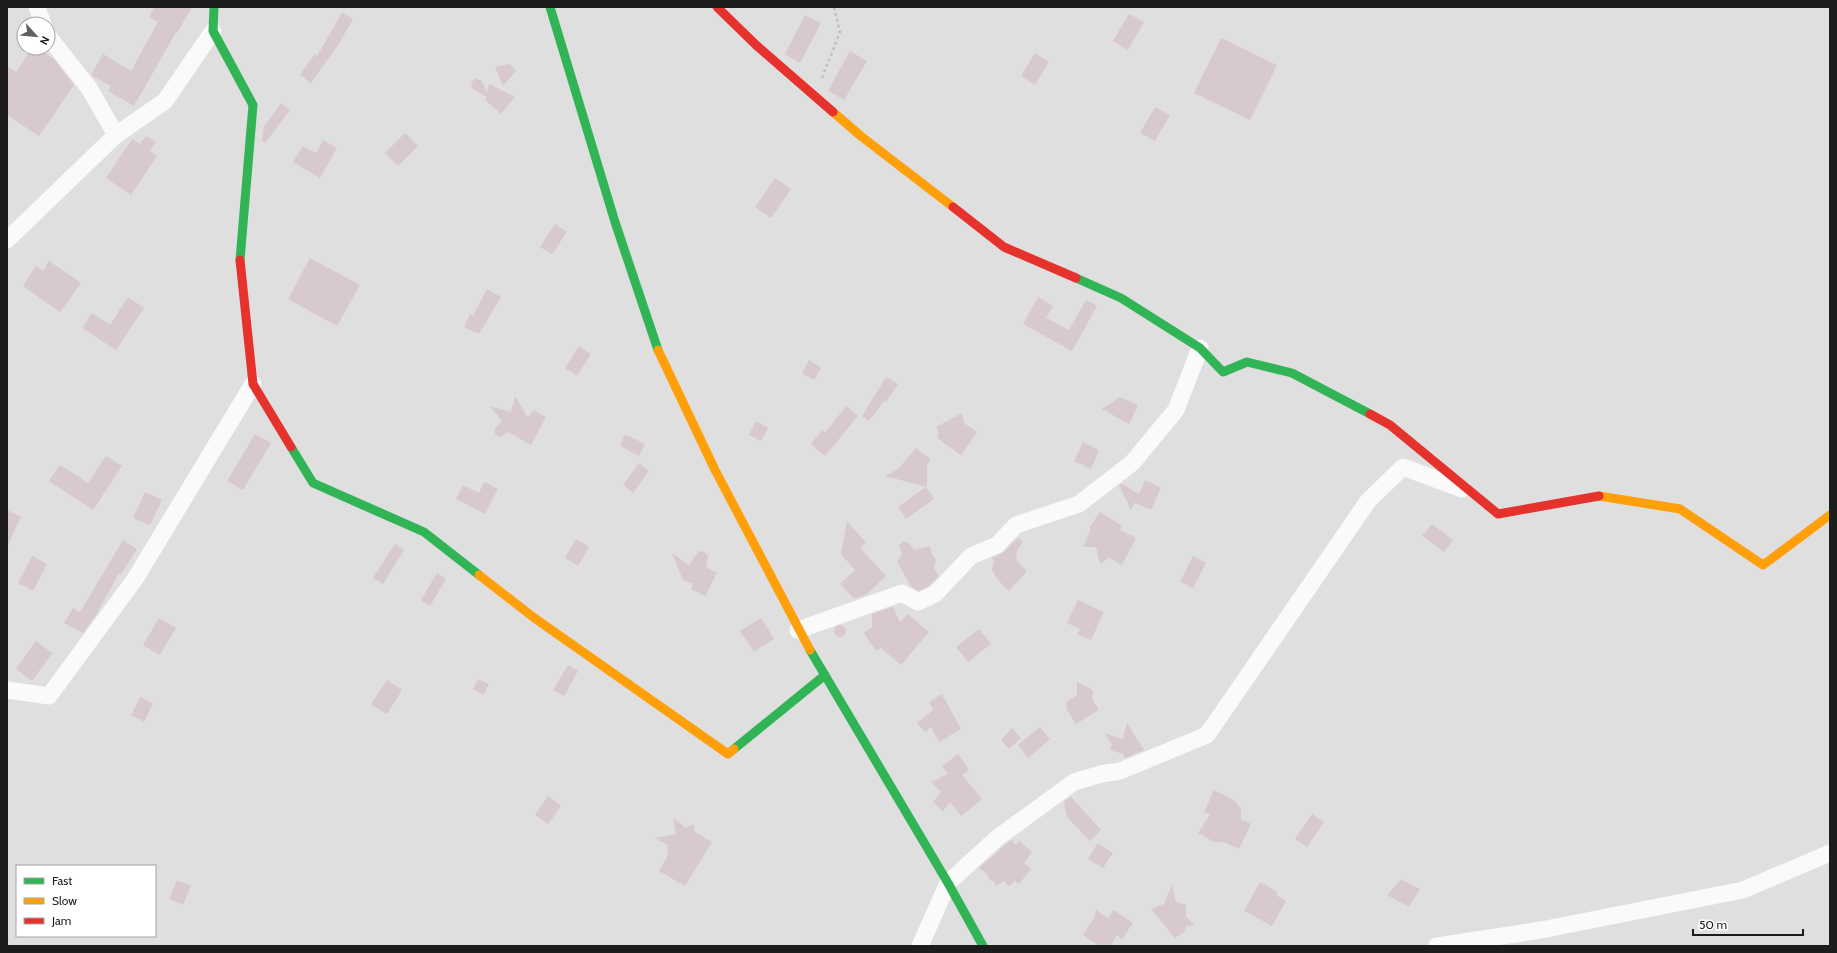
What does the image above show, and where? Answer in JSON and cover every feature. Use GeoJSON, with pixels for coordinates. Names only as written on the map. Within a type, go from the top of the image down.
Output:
{"type":"FeatureCollection","features":[{"type":"Feature","properties":{"kind":"street"},"geometry":{"type":"LineString","coordinates":[[214,7],[213,31],[253,105],[239,266],[253,384],[313,483],[424,532],[533,616],[728,754],[825,675]]}},
{"type":"Feature","properties":{"kind":"street"},"geometry":{"type":"LineString","coordinates":[[550,7],[615,222],[657,347],[715,470],[798,630],[948,883],[983,946]]}},
{"type":"Feature","properties":{"kind":"street"},"geometry":{"type":"LineString","coordinates":[[717,7],[756,45],[862,137],[1004,247],[1121,298],[1200,348],[1223,372],[1247,362],[1292,373],[1390,425],[1498,514],[1601,496],[1680,509],[1763,565],[1830,515]]}},
{"type":"Feature","properties":{"kind":"street"},"geometry":{"type":"LineString","coordinates":[[7,240],[116,135],[165,101],[213,31]]}},
{"type":"Feature","properties":{"kind":"street"},"geometry":{"type":"LineString","coordinates":[[56,46],[89,88],[116,135]]}},
{"type":"Feature","properties":{"kind":"street"},"geometry":{"type":"LineString","coordinates":[[798,630],[902,594],[918,602],[935,594],[971,556],[997,545],[1016,525],[1079,504],[1132,463],[1176,410],[1200,348]]}},
{"type":"Feature","properties":{"kind":"street"},"geometry":{"type":"LineString","coordinates":[[7,690],[49,696],[135,579],[253,384]]}},
{"type":"Feature","properties":{"kind":"street"},"geometry":{"type":"LineString","coordinates":[[920,946],[948,883],[997,838],[1074,782],[1101,774],[1120,771],[1207,735],[1368,501],[1403,467],[1471,492]]}},
{"type":"Feature","properties":{"kind":"street"},"geometry":{"type":"LineString","coordinates":[[1437,946],[1541,930],[1743,890],[1830,853]]}},
{"type":"Feature","properties":{"kind":"path"},"geometry":{"type":"LineString","coordinates":[[815,96],[840,32],[834,7]]}},
{"type":"Feature","properties":{"kind":"building"},"geometry":{"type":"Polygon","coordinates":[[[154,7],[192,7],[134,106],[108,91],[111,86],[91,75],[103,54],[131,71],[158,22],[149,17],[154,7]]]}},
{"type":"Feature","properties":{"kind":"building"},"geometry":{"type":"Polygon","coordinates":[[[342,13],[353,19],[338,45],[311,83],[300,75],[315,54],[317,56],[342,13]]]}},
{"type":"Feature","properties":{"kind":"building"},"geometry":{"type":"Polygon","coordinates":[[[1129,14],[1144,22],[1128,50],[1113,41],[1129,14]]]}},
{"type":"Feature","properties":{"kind":"building"},"geometry":{"type":"Polygon","coordinates":[[[805,15],[821,23],[800,63],[785,54],[805,15]]]}},
{"type":"Feature","properties":{"kind":"building"},"geometry":{"type":"Polygon","coordinates":[[[1221,38],[1277,65],[1250,120],[1194,93],[1221,38]]]}},
{"type":"Feature","properties":{"kind":"building"},"geometry":{"type":"Polygon","coordinates":[[[850,51],[867,61],[844,100],[828,91],[850,51]]]}},
{"type":"Feature","properties":{"kind":"building"},"geometry":{"type":"Polygon","coordinates":[[[1035,53],[1049,62],[1035,85],[1021,76],[1035,53]]]}},
{"type":"Feature","properties":{"kind":"building"},"geometry":{"type":"Polygon","coordinates":[[[27,56],[49,56],[54,59],[74,85],[39,136],[7,115],[7,66],[16,72],[27,56]]]}},
{"type":"Feature","properties":{"kind":"building"},"geometry":{"type":"Polygon","coordinates":[[[510,64],[516,71],[503,86],[495,67],[510,64]]]}},
{"type":"Feature","properties":{"kind":"building"},"geometry":{"type":"Polygon","coordinates":[[[476,78],[482,81],[487,93],[489,84],[515,97],[501,114],[485,100],[487,97],[473,89],[471,86],[472,82],[476,78]]]}},
{"type":"Feature","properties":{"kind":"building"},"geometry":{"type":"Polygon","coordinates":[[[281,103],[290,110],[265,143],[262,141],[264,127],[281,103]]]}},
{"type":"Feature","properties":{"kind":"building"},"geometry":{"type":"Polygon","coordinates":[[[1155,107],[1170,115],[1155,141],[1140,133],[1155,107]]]}},
{"type":"Feature","properties":{"kind":"building"},"geometry":{"type":"Polygon","coordinates":[[[405,133],[418,146],[398,166],[385,153],[405,133]]]}},
{"type":"Feature","properties":{"kind":"building"},"geometry":{"type":"Polygon","coordinates":[[[146,136],[156,142],[150,151],[157,156],[131,195],[106,178],[132,139],[140,144],[146,136]]]}},
{"type":"Feature","properties":{"kind":"building"},"geometry":{"type":"Polygon","coordinates":[[[323,140],[337,148],[320,178],[293,162],[303,146],[316,153],[323,140]]]}},
{"type":"Feature","properties":{"kind":"building"},"geometry":{"type":"Polygon","coordinates":[[[775,178],[791,189],[771,218],[755,207],[775,178]]]}},
{"type":"Feature","properties":{"kind":"building"},"geometry":{"type":"Polygon","coordinates":[[[555,224],[567,232],[552,254],[540,247],[555,224]]]}},
{"type":"Feature","properties":{"kind":"building"},"geometry":{"type":"Polygon","coordinates":[[[310,258],[360,285],[337,326],[288,299],[310,258]]]}},
{"type":"Feature","properties":{"kind":"building"},"geometry":{"type":"Polygon","coordinates":[[[49,261],[81,283],[60,312],[23,286],[36,266],[43,271],[49,261]]]}},
{"type":"Feature","properties":{"kind":"building"},"geometry":{"type":"Polygon","coordinates":[[[487,289],[501,297],[479,334],[464,327],[470,314],[473,316],[487,289]]]}},
{"type":"Feature","properties":{"kind":"building"},"geometry":{"type":"Polygon","coordinates":[[[128,297],[144,308],[116,350],[82,328],[92,313],[110,325],[128,297]]]}},
{"type":"Feature","properties":{"kind":"building"},"geometry":{"type":"Polygon","coordinates":[[[1038,297],[1053,306],[1046,318],[1069,330],[1086,300],[1097,306],[1072,351],[1023,324],[1038,297]]]}},
{"type":"Feature","properties":{"kind":"building"},"geometry":{"type":"Polygon","coordinates":[[[579,346],[591,354],[577,376],[565,368],[579,346]]]}},
{"type":"Feature","properties":{"kind":"building"},"geometry":{"type":"Polygon","coordinates":[[[809,360],[821,368],[814,380],[802,373],[809,360]]]}},
{"type":"Feature","properties":{"kind":"building"},"geometry":{"type":"Polygon","coordinates":[[[886,377],[898,384],[886,402],[884,401],[869,421],[862,416],[886,377]]]}},
{"type":"Feature","properties":{"kind":"building"},"geometry":{"type":"Polygon","coordinates":[[[515,396],[528,418],[533,410],[546,417],[531,445],[508,432],[501,437],[495,434],[495,428],[502,421],[490,406],[511,412],[515,396]]]}},
{"type":"Feature","properties":{"kind":"building"},"geometry":{"type":"Polygon","coordinates":[[[1120,397],[1138,405],[1129,424],[1102,409],[1120,397]]]}},
{"type":"Feature","properties":{"kind":"building"},"geometry":{"type":"Polygon","coordinates":[[[846,406],[858,416],[825,456],[811,444],[822,430],[825,433],[846,406]]]}},
{"type":"Feature","properties":{"kind":"building"},"geometry":{"type":"Polygon","coordinates":[[[962,413],[964,423],[977,432],[961,455],[937,438],[939,433],[936,427],[962,413]]]}},
{"type":"Feature","properties":{"kind":"building"},"geometry":{"type":"Polygon","coordinates":[[[756,421],[768,428],[761,441],[749,435],[756,421]]]}},
{"type":"Feature","properties":{"kind":"building"},"geometry":{"type":"Polygon","coordinates":[[[255,434],[271,443],[243,490],[227,481],[255,434]]]}},
{"type":"Feature","properties":{"kind":"building"},"geometry":{"type":"Polygon","coordinates":[[[625,434],[645,444],[639,456],[620,446],[625,434]]]}},
{"type":"Feature","properties":{"kind":"building"},"geometry":{"type":"Polygon","coordinates":[[[1083,442],[1099,450],[1091,469],[1074,461],[1083,442]]]}},
{"type":"Feature","properties":{"kind":"building"},"geometry":{"type":"Polygon","coordinates":[[[916,448],[931,460],[927,465],[927,487],[885,476],[898,469],[916,448]]]}},
{"type":"Feature","properties":{"kind":"building"},"geometry":{"type":"Polygon","coordinates":[[[106,456],[122,466],[93,510],[49,481],[60,465],[88,483],[106,456]]]}},
{"type":"Feature","properties":{"kind":"building"},"geometry":{"type":"Polygon","coordinates":[[[639,463],[649,471],[633,493],[623,485],[639,463]]]}},
{"type":"Feature","properties":{"kind":"building"},"geometry":{"type":"Polygon","coordinates":[[[1145,480],[1161,488],[1151,510],[1135,503],[1139,495],[1131,510],[1119,485],[1122,484],[1139,494],[1145,480]]]}},
{"type":"Feature","properties":{"kind":"building"},"geometry":{"type":"Polygon","coordinates":[[[484,482],[498,489],[485,514],[456,499],[463,485],[479,493],[484,482]]]}},
{"type":"Feature","properties":{"kind":"building"},"geometry":{"type":"Polygon","coordinates":[[[926,487],[934,499],[906,519],[898,507],[926,487]]]}},
{"type":"Feature","properties":{"kind":"building"},"geometry":{"type":"Polygon","coordinates":[[[145,492],[162,500],[150,525],[133,518],[145,492]]]}},
{"type":"Feature","properties":{"kind":"building"},"geometry":{"type":"Polygon","coordinates":[[[7,510],[21,517],[7,547],[7,510]]]}},
{"type":"Feature","properties":{"kind":"building"},"geometry":{"type":"Polygon","coordinates":[[[1100,512],[1122,526],[1120,530],[1136,538],[1122,565],[1109,558],[1100,564],[1096,547],[1083,547],[1091,529],[1089,528],[1100,512]]]}},
{"type":"Feature","properties":{"kind":"building"},"geometry":{"type":"Polygon","coordinates":[[[847,521],[866,543],[860,548],[886,576],[866,595],[854,599],[840,584],[855,570],[841,554],[847,521]]]}},
{"type":"Feature","properties":{"kind":"building"},"geometry":{"type":"Polygon","coordinates":[[[1432,524],[1453,540],[1444,552],[1422,536],[1432,524]]]}},
{"type":"Feature","properties":{"kind":"building"},"geometry":{"type":"Polygon","coordinates":[[[1018,538],[1023,541],[1016,553],[1017,561],[1027,571],[1009,591],[998,580],[992,570],[994,561],[992,558],[1004,552],[1018,538]]]}},
{"type":"Feature","properties":{"kind":"building"},"geometry":{"type":"Polygon","coordinates":[[[576,539],[589,547],[578,566],[565,558],[576,539]]]}},
{"type":"Feature","properties":{"kind":"building"},"geometry":{"type":"Polygon","coordinates":[[[123,540],[137,549],[121,574],[119,573],[96,615],[83,633],[64,623],[73,608],[80,612],[123,540]]]}},
{"type":"Feature","properties":{"kind":"building"},"geometry":{"type":"Polygon","coordinates":[[[903,541],[909,543],[914,550],[930,546],[932,555],[936,559],[934,568],[939,576],[929,586],[918,591],[911,586],[897,562],[902,554],[899,546],[903,541]]]}},
{"type":"Feature","properties":{"kind":"building"},"geometry":{"type":"Polygon","coordinates":[[[395,544],[404,550],[383,584],[373,578],[395,544]]]}},
{"type":"Feature","properties":{"kind":"building"},"geometry":{"type":"Polygon","coordinates":[[[701,551],[708,556],[706,567],[717,573],[705,596],[691,589],[693,584],[683,580],[672,553],[689,565],[698,552],[701,551]]]}},
{"type":"Feature","properties":{"kind":"building"},"geometry":{"type":"Polygon","coordinates":[[[32,556],[47,564],[33,591],[18,583],[32,556]]]}},
{"type":"Feature","properties":{"kind":"building"},"geometry":{"type":"Polygon","coordinates":[[[1193,556],[1206,563],[1193,588],[1180,582],[1193,556]]]}},
{"type":"Feature","properties":{"kind":"building"},"geometry":{"type":"Polygon","coordinates":[[[437,573],[446,579],[430,606],[421,600],[437,573]]]}},
{"type":"Feature","properties":{"kind":"building"},"geometry":{"type":"Polygon","coordinates":[[[1078,600],[1104,612],[1091,640],[1077,634],[1080,629],[1067,623],[1078,600]]]}},
{"type":"Feature","properties":{"kind":"building"},"geometry":{"type":"Polygon","coordinates":[[[893,607],[900,622],[908,614],[929,632],[901,665],[881,648],[876,651],[864,633],[872,627],[872,614],[893,607]]]}},
{"type":"Feature","properties":{"kind":"building"},"geometry":{"type":"Polygon","coordinates":[[[159,618],[176,628],[160,655],[143,645],[159,618]]]}},
{"type":"Feature","properties":{"kind":"building"},"geometry":{"type":"Polygon","coordinates":[[[761,618],[774,639],[754,652],[740,631],[761,618]]]}},
{"type":"Feature","properties":{"kind":"building"},"geometry":{"type":"Polygon","coordinates":[[[838,625],[842,625],[846,631],[842,637],[838,637],[834,633],[834,629],[838,625]]]}},
{"type":"Feature","properties":{"kind":"building"},"geometry":{"type":"Polygon","coordinates":[[[979,629],[991,644],[968,662],[956,647],[979,629]]]}},
{"type":"Feature","properties":{"kind":"building"},"geometry":{"type":"Polygon","coordinates":[[[36,641],[52,653],[32,681],[16,669],[36,641]]]}},
{"type":"Feature","properties":{"kind":"building"},"geometry":{"type":"Polygon","coordinates":[[[568,665],[578,671],[564,696],[553,690],[568,665]]]}},
{"type":"Feature","properties":{"kind":"building"},"geometry":{"type":"Polygon","coordinates":[[[478,679],[489,684],[483,695],[473,689],[478,679]]]}},
{"type":"Feature","properties":{"kind":"building"},"geometry":{"type":"Polygon","coordinates":[[[387,680],[402,690],[387,714],[371,704],[387,680]]]}},
{"type":"Feature","properties":{"kind":"building"},"geometry":{"type":"Polygon","coordinates":[[[1077,682],[1093,690],[1092,699],[1099,710],[1076,724],[1067,710],[1066,702],[1077,695],[1077,682]]]}},
{"type":"Feature","properties":{"kind":"building"},"geometry":{"type":"Polygon","coordinates":[[[942,694],[961,729],[939,742],[931,727],[925,732],[917,723],[933,710],[929,702],[942,694]]]}},
{"type":"Feature","properties":{"kind":"building"},"geometry":{"type":"Polygon","coordinates":[[[140,697],[153,703],[144,722],[131,715],[140,697]]]}},
{"type":"Feature","properties":{"kind":"building"},"geometry":{"type":"Polygon","coordinates":[[[1127,723],[1144,750],[1125,758],[1123,754],[1110,750],[1112,745],[1104,733],[1123,739],[1127,723]]]}},
{"type":"Feature","properties":{"kind":"building"},"geometry":{"type":"Polygon","coordinates":[[[1040,727],[1050,739],[1028,758],[1018,745],[1040,727]]]}},
{"type":"Feature","properties":{"kind":"building"},"geometry":{"type":"Polygon","coordinates":[[[1012,728],[1021,738],[1009,749],[1001,740],[1012,728]]]}},
{"type":"Feature","properties":{"kind":"building"},"geometry":{"type":"Polygon","coordinates":[[[958,754],[969,770],[962,775],[982,799],[961,816],[950,802],[943,811],[933,802],[941,792],[931,782],[948,774],[942,766],[958,754]]]}},
{"type":"Feature","properties":{"kind":"building"},"geometry":{"type":"Polygon","coordinates":[[[1214,790],[1234,800],[1241,809],[1241,819],[1251,824],[1239,849],[1224,842],[1214,842],[1198,833],[1210,815],[1204,812],[1214,790]]]}},
{"type":"Feature","properties":{"kind":"building"},"geometry":{"type":"Polygon","coordinates":[[[548,796],[561,806],[548,824],[535,815],[548,796]]]}},
{"type":"Feature","properties":{"kind":"building"},"geometry":{"type":"Polygon","coordinates":[[[1071,797],[1101,830],[1090,841],[1067,817],[1064,801],[1071,797]]]}},
{"type":"Feature","properties":{"kind":"building"},"geometry":{"type":"Polygon","coordinates":[[[1312,814],[1324,822],[1307,847],[1295,839],[1312,814]]]}},
{"type":"Feature","properties":{"kind":"building"},"geometry":{"type":"Polygon","coordinates":[[[673,818],[686,828],[694,824],[695,832],[712,842],[685,886],[659,871],[667,857],[668,845],[655,838],[676,834],[673,818]]]}},
{"type":"Feature","properties":{"kind":"building"},"geometry":{"type":"Polygon","coordinates":[[[1011,840],[1016,845],[1019,841],[1032,852],[1024,863],[1031,869],[1019,884],[1015,881],[1009,886],[1004,881],[996,886],[994,882],[989,879],[987,874],[979,868],[1011,840]]]}},
{"type":"Feature","properties":{"kind":"building"},"geometry":{"type":"Polygon","coordinates":[[[1098,843],[1113,853],[1103,868],[1088,859],[1098,843]]]}},
{"type":"Feature","properties":{"kind":"building"},"geometry":{"type":"Polygon","coordinates":[[[1401,879],[1420,889],[1409,907],[1387,895],[1401,879]]]}},
{"type":"Feature","properties":{"kind":"building"},"geometry":{"type":"Polygon","coordinates":[[[177,880],[191,886],[183,905],[169,899],[177,880]]]}},
{"type":"Feature","properties":{"kind":"building"},"geometry":{"type":"Polygon","coordinates":[[[1260,882],[1278,892],[1276,895],[1286,901],[1272,926],[1244,911],[1260,882]]]}},
{"type":"Feature","properties":{"kind":"building"},"geometry":{"type":"Polygon","coordinates":[[[1172,885],[1176,902],[1186,905],[1186,917],[1195,925],[1186,926],[1184,932],[1175,938],[1151,909],[1164,904],[1172,885]]]}},
{"type":"Feature","properties":{"kind":"building"},"geometry":{"type":"Polygon","coordinates":[[[1096,910],[1108,918],[1114,910],[1133,923],[1122,939],[1117,935],[1110,946],[1099,946],[1083,935],[1094,918],[1096,910]]]}},
{"type":"Feature","properties":{"kind":"traffic: fast"},"geometry":{"type":"LineString","coordinates":[[214,7],[213,31],[253,105],[240,260]]}},
{"type":"Feature","properties":{"kind":"traffic: fast"},"geometry":{"type":"LineString","coordinates":[[550,7],[615,222],[658,350]]}},
{"type":"Feature","properties":{"kind":"traffic: fast"},"geometry":{"type":"LineString","coordinates":[[1076,278],[1121,298],[1200,348],[1223,372],[1247,362],[1292,373],[1370,414]]}},
{"type":"Feature","properties":{"kind":"traffic: fast"},"geometry":{"type":"LineString","coordinates":[[291,447],[313,483],[424,532],[479,575]]}},
{"type":"Feature","properties":{"kind":"traffic: fast"},"geometry":{"type":"LineString","coordinates":[[810,650],[948,883],[983,946]]}},
{"type":"Feature","properties":{"kind":"traffic: fast"},"geometry":{"type":"LineString","coordinates":[[734,749],[825,675]]}},
{"type":"Feature","properties":{"kind":"traffic: slow"},"geometry":{"type":"LineString","coordinates":[[833,112],[862,137],[953,207]]}},
{"type":"Feature","properties":{"kind":"traffic: slow"},"geometry":{"type":"LineString","coordinates":[[658,350],[715,470],[810,650]]}},
{"type":"Feature","properties":{"kind":"traffic: slow"},"geometry":{"type":"LineString","coordinates":[[1599,496],[1680,509],[1763,565],[1830,515]]}},
{"type":"Feature","properties":{"kind":"traffic: slow"},"geometry":{"type":"LineString","coordinates":[[479,575],[533,617],[728,754],[734,749]]}},
{"type":"Feature","properties":{"kind":"traffic: jam"},"geometry":{"type":"LineString","coordinates":[[717,7],[756,45],[833,112]]}},
{"type":"Feature","properties":{"kind":"traffic: jam"},"geometry":{"type":"LineString","coordinates":[[953,207],[1004,247],[1076,278]]}},
{"type":"Feature","properties":{"kind":"traffic: jam"},"geometry":{"type":"LineString","coordinates":[[240,260],[253,384],[291,447]]}},
{"type":"Feature","properties":{"kind":"traffic: jam"},"geometry":{"type":"LineString","coordinates":[[1370,414],[1390,425],[1498,514],[1599,496]]}}]}
